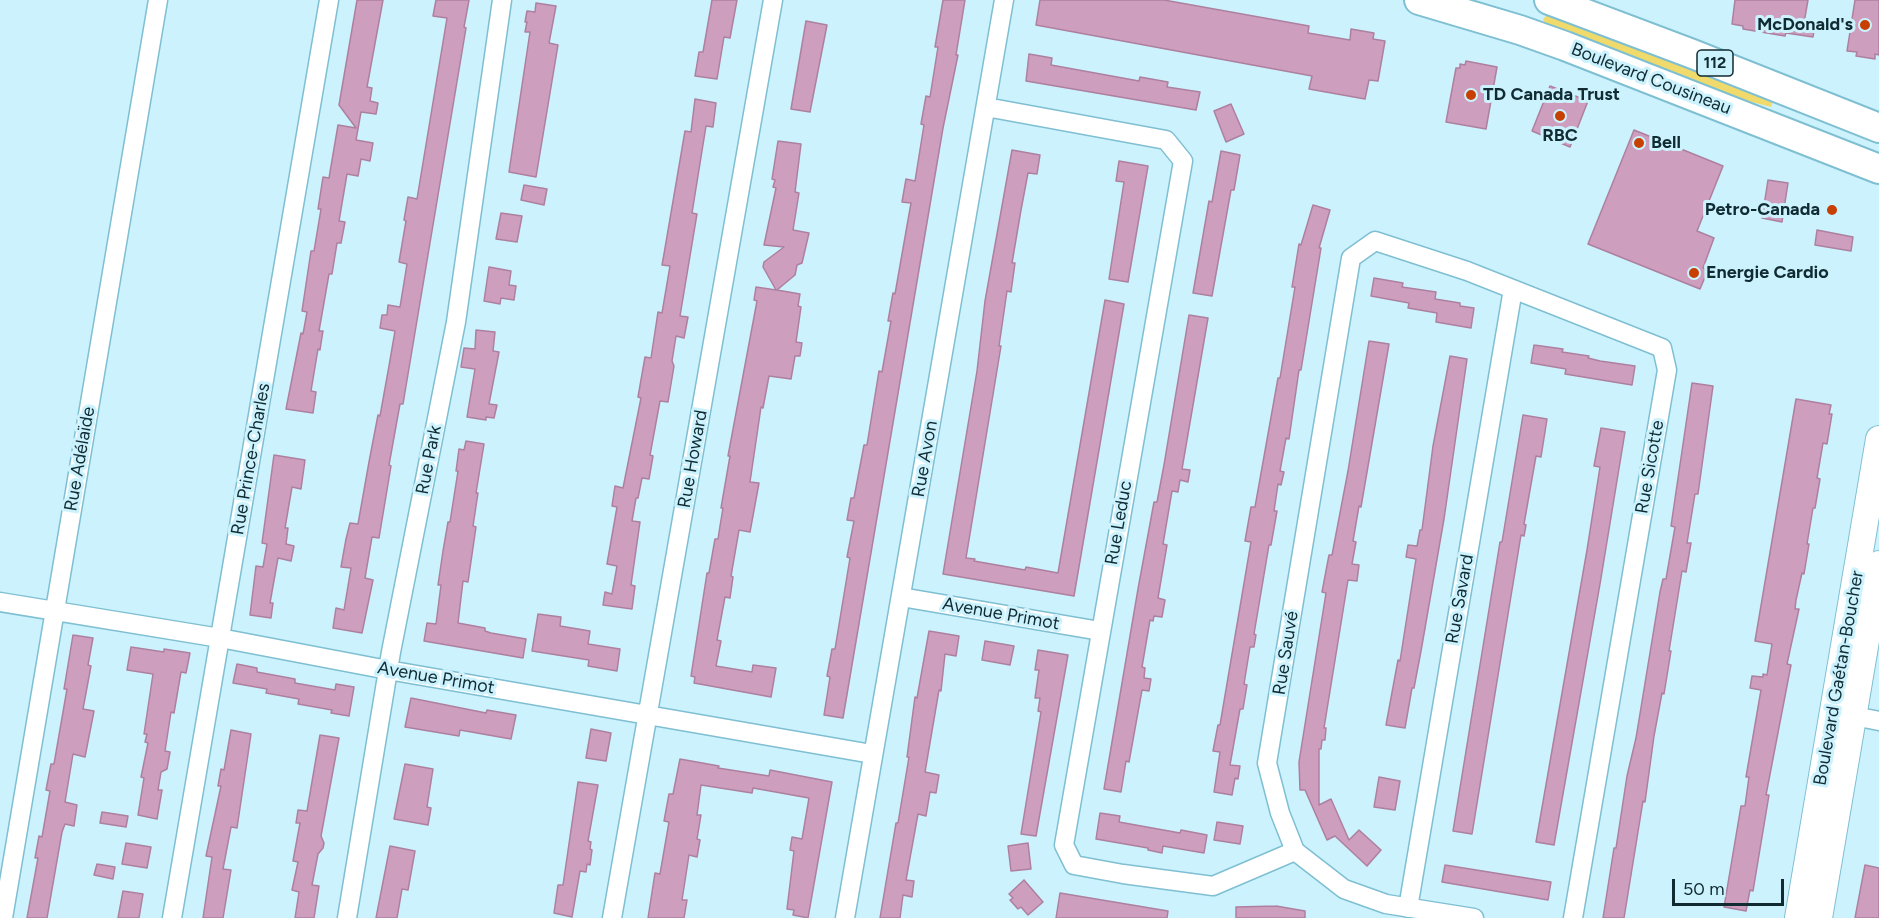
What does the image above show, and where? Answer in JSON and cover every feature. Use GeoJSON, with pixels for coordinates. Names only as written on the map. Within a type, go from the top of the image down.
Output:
{"type":"FeatureCollection","features":[{"type":"Feature","properties":{"kind":"main road","name":"Boulevard Cousineau"},"geometry":{"type":"LineString","coordinates":[[1419,0],[1557,43],[1879,169]]}},
{"type":"Feature","properties":{"kind":"main road","name":"Boulevard Cousineau"},"geometry":{"type":"LineString","coordinates":[[1550,0],[1879,129]]}},
{"type":"Feature","properties":{"kind":"main road","name":"Boulevard Gaétan-Boucher"},"geometry":{"type":"LineString","coordinates":[[1798,918],[1879,439]]}},
{"type":"Feature","properties":{"kind":"main road","name":"Boulevard Gaétan-Boucher"},"geometry":{"type":"LineString","coordinates":[[1820,918],[1879,564]]}},
{"type":"Feature","properties":{"kind":"street","name":"Rue Adélaïde"},"geometry":{"type":"LineString","coordinates":[[3,918],[158,0]]}},
{"type":"Feature","properties":{"kind":"street","name":"Rue Prince-Charles"},"geometry":{"type":"LineString","coordinates":[[172,918],[328,0]]}},
{"type":"Feature","properties":{"kind":"street","name":"Rue Park"},"geometry":{"type":"LineString","coordinates":[[347,918],[388,670],[456,322],[502,0]]}},
{"type":"Feature","properties":{"kind":"street","name":"Rue Howard"},"geometry":{"type":"LineString","coordinates":[[612,918],[773,0]]}},
{"type":"Feature","properties":{"kind":"street","name":"Rue Avon"},"geometry":{"type":"LineString","coordinates":[[845,918],[1004,0]]}},
{"type":"Feature","properties":{"kind":"street","name":"Rue Leduc"},"geometry":{"type":"LineString","coordinates":[[986,108],[1166,140],[1183,161],[1064,845],[1074,865],[1123,874],[1214,885],[1295,851]]}},
{"type":"Feature","properties":{"kind":"street","name":"Rue Sicotte"},"geometry":{"type":"LineString","coordinates":[[1351,258],[1375,242],[1467,271],[1662,348],[1667,370],[1573,918]]}},
{"type":"Feature","properties":{"kind":"street","name":"Rue Sauvé"},"geometry":{"type":"LineString","coordinates":[[1295,851],[1280,813],[1268,763],[1351,258]]}},
{"type":"Feature","properties":{"kind":"street","name":"Rue Savard"},"geometry":{"type":"LineString","coordinates":[[1408,908],[1513,289]]}},
{"type":"Feature","properties":{"kind":"street","name":"Avenue Primot"},"geometry":{"type":"LineString","coordinates":[[901,597],[1100,631]]}},
{"type":"Feature","properties":{"kind":"street","name":"Avenue Primot"},"geometry":{"type":"LineString","coordinates":[[0,602],[220,638],[388,670],[872,754]]}},
{"type":"Feature","properties":{"kind":"street"},"geometry":{"type":"LineString","coordinates":[[1854,716],[1879,721]]}},
{"type":"Feature","properties":{"kind":"street"},"geometry":{"type":"LineString","coordinates":[[1295,851],[1344,889],[1386,904],[1474,918]]}},
{"type":"Feature","properties":{"kind":"shaded area"},"geometry":{"type":"Polygon","coordinates":[[[1548,14],[1745,89],[1773,101],[1771,107],[1733,97],[1545,25],[1543,19],[1548,14]]]}},
{"type":"Feature","properties":{"kind":"building"},"geometry":{"type":"Polygon","coordinates":[[[357,0],[383,0],[367,87],[372,88],[370,101],[378,103],[376,114],[361,112],[356,140],[373,143],[370,161],[361,159],[358,176],[347,174],[339,221],[345,222],[341,243],[337,243],[332,274],[329,274],[319,331],[323,331],[311,391],[316,392],[313,413],[286,409],[307,312],[302,311],[311,251],[314,251],[321,209],[318,209],[323,177],[329,178],[338,125],[356,128],[339,105],[357,0]]]}},
{"type":"Feature","properties":{"kind":"building"},"geometry":{"type":"Polygon","coordinates":[[[436,0],[469,0],[464,27],[466,28],[403,404],[400,404],[389,465],[391,466],[379,538],[372,537],[365,578],[373,580],[362,633],[333,628],[336,608],[344,610],[351,568],[341,567],[346,539],[350,523],[358,524],[395,331],[380,328],[382,315],[387,315],[388,305],[400,307],[407,264],[399,262],[406,221],[404,220],[408,197],[417,199],[447,18],[433,16],[436,0]]]}},
{"type":"Feature","properties":{"kind":"building"},"geometry":{"type":"Polygon","coordinates":[[[712,0],[737,0],[730,38],[724,37],[717,79],[695,76],[699,52],[703,52],[712,0]]]}},
{"type":"Feature","properties":{"kind":"building"},"geometry":{"type":"Polygon","coordinates":[[[943,0],[965,0],[956,55],[958,55],[943,128],[843,718],[824,715],[830,677],[827,676],[832,649],[835,649],[850,558],[847,557],[854,521],[847,520],[851,498],[854,498],[864,445],[867,445],[879,371],[882,372],[891,321],[888,321],[911,203],[902,202],[906,179],[915,181],[924,125],[921,124],[926,96],[930,97],[943,0]]]}},
{"type":"Feature","properties":{"kind":"building"},"geometry":{"type":"Polygon","coordinates":[[[1040,0],[1164,0],[1309,26],[1308,33],[1350,40],[1351,29],[1374,33],[1373,39],[1385,41],[1378,81],[1369,80],[1365,99],[1309,89],[1312,76],[1036,25],[1040,0]]]}},
{"type":"Feature","properties":{"kind":"building"},"geometry":{"type":"Polygon","coordinates":[[[1735,0],[1808,0],[1804,23],[1815,25],[1813,37],[1786,33],[1785,36],[1743,29],[1743,26],[1732,24],[1735,0]]]}},
{"type":"Feature","properties":{"kind":"building","name":"McDonald's"},"geometry":{"type":"Polygon","coordinates":[[[1855,0],[1879,0],[1879,55],[1875,54],[1875,59],[1856,56],[1857,52],[1847,51],[1855,0]]]}},
{"type":"Feature","properties":{"kind":"building"},"geometry":{"type":"Polygon","coordinates":[[[536,3],[556,6],[549,43],[558,45],[536,177],[509,172],[530,32],[525,32],[527,22],[525,22],[527,11],[535,12],[536,3]]]}},
{"type":"Feature","properties":{"kind":"building"},"geometry":{"type":"Polygon","coordinates":[[[806,21],[827,25],[810,112],[791,109],[806,21]]]}},
{"type":"Feature","properties":{"kind":"building"},"geometry":{"type":"Polygon","coordinates":[[[1029,54],[1052,58],[1051,65],[1139,81],[1140,77],[1168,82],[1167,87],[1200,92],[1196,110],[1026,81],[1029,54]]]}},
{"type":"Feature","properties":{"kind":"building","name":"TD Canada Trust"},"geometry":{"type":"Polygon","coordinates":[[[1466,61],[1497,67],[1486,129],[1446,122],[1456,68],[1460,68],[1460,64],[1465,65],[1466,61]]]}},
{"type":"Feature","properties":{"kind":"building","name":"RBC"},"geometry":{"type":"Polygon","coordinates":[[[1550,86],[1588,101],[1570,147],[1532,131],[1550,86]]]}},
{"type":"Feature","properties":{"kind":"building"},"geometry":{"type":"Polygon","coordinates":[[[695,99],[716,103],[713,127],[706,126],[692,213],[697,214],[680,316],[688,317],[684,338],[676,336],[668,402],[660,401],[650,455],[653,456],[649,479],[642,478],[638,498],[636,498],[632,521],[640,522],[631,585],[635,586],[632,609],[603,605],[605,592],[612,594],[617,566],[607,564],[617,507],[612,506],[615,486],[623,488],[641,398],[638,397],[645,357],[651,358],[658,312],[662,313],[670,266],[662,265],[685,131],[691,132],[695,99]]]}},
{"type":"Feature","properties":{"kind":"building"},"geometry":{"type":"Polygon","coordinates":[[[1231,104],[1244,134],[1226,142],[1214,111],[1231,104]]]}},
{"type":"Feature","properties":{"kind":"building"},"geometry":{"type":"Polygon","coordinates":[[[1634,130],[1723,166],[1697,231],[1714,238],[1703,268],[1708,270],[1700,289],[1588,244],[1634,130]]]}},
{"type":"Feature","properties":{"kind":"building"},"geometry":{"type":"Polygon","coordinates":[[[778,141],[801,144],[795,192],[799,193],[793,230],[809,233],[802,263],[797,265],[795,275],[777,290],[800,294],[798,306],[801,307],[796,342],[802,343],[800,356],[795,356],[791,379],[769,376],[763,408],[761,407],[750,482],[759,483],[750,532],[739,530],[731,576],[733,577],[730,598],[725,597],[717,640],[721,641],[716,666],[752,672],[753,665],[776,668],[771,697],[694,683],[695,677],[691,676],[707,573],[709,573],[715,539],[718,539],[730,456],[728,456],[757,301],[754,300],[756,287],[776,290],[763,267],[764,262],[784,247],[764,245],[776,188],[773,187],[775,180],[772,179],[778,141]]]}},
{"type":"Feature","properties":{"kind":"building"},"geometry":{"type":"Polygon","coordinates":[[[1012,150],[1040,155],[1037,174],[1028,173],[1021,210],[1012,263],[1015,263],[1011,292],[1007,291],[999,346],[1001,346],[966,558],[1025,570],[1026,567],[1058,573],[1105,300],[1124,304],[1074,596],[943,574],[977,371],[985,301],[1012,150]]]}},
{"type":"Feature","properties":{"kind":"building"},"geometry":{"type":"Polygon","coordinates":[[[1221,151],[1240,155],[1234,190],[1231,190],[1212,296],[1193,293],[1209,201],[1212,202],[1221,151]]]}},
{"type":"Feature","properties":{"kind":"building"},"geometry":{"type":"Polygon","coordinates":[[[1119,161],[1148,166],[1128,282],[1109,279],[1124,182],[1116,181],[1119,161]]]}},
{"type":"Feature","properties":{"kind":"building"},"geometry":{"type":"Polygon","coordinates":[[[1768,180],[1788,183],[1782,222],[1762,218],[1768,180]]]}},
{"type":"Feature","properties":{"kind":"building"},"geometry":{"type":"Polygon","coordinates":[[[524,185],[547,189],[544,205],[521,200],[524,185]]]}},
{"type":"Feature","properties":{"kind":"building"},"geometry":{"type":"Polygon","coordinates":[[[1313,205],[1330,210],[1319,248],[1321,248],[1289,439],[1286,438],[1280,471],[1284,472],[1281,485],[1278,484],[1274,511],[1277,511],[1271,545],[1269,545],[1254,634],[1256,635],[1254,647],[1250,647],[1244,684],[1247,685],[1243,709],[1240,709],[1230,765],[1240,766],[1232,795],[1214,792],[1220,752],[1213,751],[1218,725],[1220,725],[1251,542],[1245,541],[1251,507],[1255,507],[1278,378],[1280,378],[1295,287],[1292,287],[1299,244],[1301,245],[1313,205]]]}},
{"type":"Feature","properties":{"kind":"building"},"geometry":{"type":"Polygon","coordinates":[[[501,213],[522,216],[517,242],[496,239],[501,213]]]}},
{"type":"Feature","properties":{"kind":"building"},"geometry":{"type":"Polygon","coordinates":[[[1817,230],[1853,237],[1851,251],[1815,245],[1817,230]]]}},
{"type":"Feature","properties":{"kind":"building"},"geometry":{"type":"Polygon","coordinates":[[[489,267],[511,271],[509,285],[516,286],[514,300],[501,298],[500,304],[484,301],[489,267]]]}},
{"type":"Feature","properties":{"kind":"building"},"geometry":{"type":"Polygon","coordinates":[[[1374,278],[1403,283],[1402,287],[1436,292],[1435,299],[1474,308],[1471,328],[1436,322],[1437,313],[1408,308],[1409,303],[1371,296],[1374,278]]]}},
{"type":"Feature","properties":{"kind":"building"},"geometry":{"type":"Polygon","coordinates":[[[1189,315],[1208,318],[1182,469],[1190,470],[1188,482],[1180,480],[1178,492],[1172,491],[1163,544],[1167,545],[1158,598],[1165,600],[1162,617],[1154,616],[1153,621],[1150,620],[1142,667],[1145,668],[1144,678],[1151,679],[1149,691],[1142,690],[1121,792],[1104,789],[1154,502],[1157,502],[1164,465],[1189,315]]]}},
{"type":"Feature","properties":{"kind":"building"},"geometry":{"type":"Polygon","coordinates":[[[476,330],[495,332],[493,351],[499,352],[489,404],[497,405],[494,418],[486,417],[486,420],[467,417],[475,369],[461,367],[464,348],[475,349],[476,330]]]}},
{"type":"Feature","properties":{"kind":"building"},"geometry":{"type":"Polygon","coordinates":[[[1369,341],[1389,344],[1353,541],[1356,542],[1352,564],[1359,565],[1357,581],[1348,580],[1324,728],[1326,728],[1325,740],[1322,740],[1321,749],[1319,749],[1319,805],[1331,799],[1349,840],[1359,830],[1381,850],[1367,866],[1335,836],[1327,840],[1305,790],[1300,790],[1299,762],[1326,593],[1322,592],[1329,555],[1332,555],[1348,471],[1369,341]]]}},
{"type":"Feature","properties":{"kind":"building"},"geometry":{"type":"Polygon","coordinates":[[[1534,345],[1563,349],[1562,352],[1589,356],[1588,358],[1600,361],[1635,366],[1632,385],[1565,374],[1566,369],[1531,363],[1534,345]]]}},
{"type":"Feature","properties":{"kind":"building"},"geometry":{"type":"Polygon","coordinates":[[[1450,356],[1467,359],[1444,519],[1405,728],[1386,725],[1398,660],[1400,661],[1416,559],[1406,557],[1408,545],[1417,546],[1420,530],[1422,530],[1433,446],[1450,356]]]}},
{"type":"Feature","properties":{"kind":"building"},"geometry":{"type":"Polygon","coordinates":[[[1692,383],[1713,386],[1698,494],[1695,494],[1687,543],[1691,543],[1686,572],[1682,571],[1664,694],[1662,693],[1654,736],[1645,802],[1643,801],[1624,918],[1603,918],[1660,592],[1663,579],[1666,579],[1675,527],[1671,526],[1692,383]]]}},
{"type":"Feature","properties":{"kind":"building"},"geometry":{"type":"Polygon","coordinates":[[[1796,399],[1831,405],[1829,414],[1832,414],[1827,444],[1823,443],[1817,478],[1820,479],[1815,508],[1813,508],[1804,574],[1802,573],[1796,600],[1795,609],[1799,609],[1787,664],[1791,665],[1766,795],[1769,795],[1753,891],[1750,890],[1746,911],[1724,907],[1741,806],[1745,806],[1749,777],[1746,777],[1761,690],[1750,688],[1752,676],[1767,675],[1772,644],[1755,641],[1796,399]]]}},
{"type":"Feature","properties":{"kind":"building"},"geometry":{"type":"Polygon","coordinates":[[[1523,415],[1547,419],[1541,457],[1536,456],[1524,536],[1521,535],[1472,834],[1453,831],[1523,415]]]}},
{"type":"Feature","properties":{"kind":"building"},"geometry":{"type":"Polygon","coordinates":[[[1601,428],[1625,432],[1554,845],[1536,842],[1587,550],[1600,467],[1594,466],[1601,428]]]}},
{"type":"Feature","properties":{"kind":"building"},"geometry":{"type":"Polygon","coordinates":[[[466,441],[484,444],[476,493],[478,493],[473,526],[476,527],[468,582],[463,581],[458,623],[485,628],[485,631],[491,633],[526,639],[523,658],[424,641],[427,623],[436,624],[441,585],[438,585],[458,471],[456,471],[459,449],[464,450],[466,441]]]}},
{"type":"Feature","properties":{"kind":"building"},"geometry":{"type":"Polygon","coordinates":[[[274,455],[305,460],[301,489],[292,487],[285,528],[288,528],[286,544],[294,546],[291,561],[278,558],[270,603],[273,603],[271,618],[250,615],[256,566],[263,567],[267,544],[262,543],[274,455]]]}},
{"type":"Feature","properties":{"kind":"building"},"geometry":{"type":"Polygon","coordinates":[[[538,614],[561,617],[560,626],[590,631],[588,644],[620,649],[617,671],[588,666],[589,660],[532,651],[538,614]]]}},
{"type":"Feature","properties":{"kind":"building"},"geometry":{"type":"Polygon","coordinates":[[[929,631],[959,636],[956,656],[945,654],[941,691],[939,690],[925,772],[939,775],[936,793],[930,792],[926,816],[918,814],[906,880],[914,881],[912,897],[903,895],[900,918],[880,918],[909,757],[907,757],[915,697],[917,698],[929,631]]]}},
{"type":"Feature","properties":{"kind":"building"},"geometry":{"type":"Polygon","coordinates":[[[73,635],[93,638],[88,665],[91,666],[83,709],[94,711],[85,757],[73,754],[65,802],[77,805],[74,826],[65,824],[62,832],[47,918],[27,918],[38,858],[35,858],[39,836],[42,837],[50,791],[46,790],[51,764],[54,764],[67,689],[64,689],[73,635]]]}},
{"type":"Feature","properties":{"kind":"building"},"geometry":{"type":"Polygon","coordinates":[[[985,641],[1014,646],[1010,665],[982,660],[985,641]]]}},
{"type":"Feature","properties":{"kind":"building"},"geometry":{"type":"Polygon","coordinates":[[[131,647],[190,653],[186,673],[181,672],[174,713],[171,712],[165,751],[170,752],[167,769],[161,772],[158,790],[162,790],[157,819],[138,815],[144,778],[141,777],[148,743],[145,742],[147,734],[144,734],[153,674],[127,670],[131,647]]]}},
{"type":"Feature","properties":{"kind":"building"},"geometry":{"type":"Polygon","coordinates":[[[1038,650],[1068,655],[1036,836],[1021,834],[1041,712],[1038,711],[1040,698],[1035,698],[1039,670],[1035,670],[1038,650]]]}},
{"type":"Feature","properties":{"kind":"building"},"geometry":{"type":"Polygon","coordinates":[[[237,664],[257,668],[257,672],[295,679],[295,683],[335,690],[336,684],[354,687],[349,716],[331,713],[332,710],[298,704],[299,699],[266,693],[267,689],[233,683],[237,664]]]}},
{"type":"Feature","properties":{"kind":"building"},"geometry":{"type":"Polygon","coordinates":[[[411,698],[486,713],[487,710],[516,715],[511,739],[460,730],[459,736],[405,727],[411,698]]]}},
{"type":"Feature","properties":{"kind":"building"},"geometry":{"type":"Polygon","coordinates":[[[591,729],[611,733],[606,761],[586,758],[591,729]]]}},
{"type":"Feature","properties":{"kind":"building"},"geometry":{"type":"Polygon","coordinates":[[[231,730],[251,734],[237,828],[231,827],[223,869],[231,870],[223,918],[203,918],[212,857],[206,856],[221,786],[218,786],[221,769],[224,770],[231,730]]]}},
{"type":"Feature","properties":{"kind":"building"},"geometry":{"type":"Polygon","coordinates":[[[320,735],[339,738],[321,836],[324,843],[318,854],[312,885],[319,886],[314,918],[295,918],[299,892],[292,890],[298,862],[293,861],[300,823],[296,823],[298,810],[307,811],[320,735]]]}},
{"type":"Feature","properties":{"kind":"building"},"geometry":{"type":"Polygon","coordinates":[[[680,759],[769,776],[770,770],[832,782],[808,918],[793,915],[794,910],[787,909],[794,851],[790,850],[792,837],[802,839],[809,798],[753,788],[752,793],[701,785],[697,815],[701,815],[697,839],[700,840],[697,857],[689,855],[682,900],[687,900],[684,918],[648,918],[655,873],[660,874],[669,822],[664,821],[669,794],[673,794],[680,759]]]}},
{"type":"Feature","properties":{"kind":"building"},"geometry":{"type":"Polygon","coordinates":[[[405,764],[433,769],[427,807],[431,808],[428,825],[394,819],[405,764]]]}},
{"type":"Feature","properties":{"kind":"building"},"geometry":{"type":"Polygon","coordinates":[[[1379,777],[1400,781],[1395,810],[1374,807],[1379,777]]]}},
{"type":"Feature","properties":{"kind":"building"},"geometry":{"type":"Polygon","coordinates":[[[578,782],[598,785],[588,841],[591,842],[590,849],[592,850],[590,865],[587,864],[586,872],[580,871],[572,917],[554,913],[558,885],[563,885],[578,782]]]}},
{"type":"Feature","properties":{"kind":"building"},"geometry":{"type":"Polygon","coordinates":[[[102,812],[128,816],[126,827],[100,823],[102,812]]]}},
{"type":"Feature","properties":{"kind":"building"},"geometry":{"type":"Polygon","coordinates":[[[1100,813],[1120,816],[1119,822],[1180,833],[1181,830],[1207,835],[1204,853],[1163,846],[1162,853],[1148,850],[1148,848],[1096,839],[1100,813]]]}},
{"type":"Feature","properties":{"kind":"building"},"geometry":{"type":"Polygon","coordinates":[[[1217,822],[1243,826],[1240,844],[1214,840],[1217,822]]]}},
{"type":"Feature","properties":{"kind":"building"},"geometry":{"type":"Polygon","coordinates":[[[126,843],[151,847],[147,868],[122,864],[126,843]]]}},
{"type":"Feature","properties":{"kind":"building"},"geometry":{"type":"Polygon","coordinates":[[[1028,843],[1031,869],[1011,871],[1008,846],[1028,843]]]}},
{"type":"Feature","properties":{"kind":"building"},"geometry":{"type":"Polygon","coordinates":[[[390,846],[415,851],[408,890],[402,889],[397,918],[376,918],[390,846]]]}},
{"type":"Feature","properties":{"kind":"building"},"geometry":{"type":"Polygon","coordinates":[[[97,864],[115,867],[113,879],[94,875],[97,864]]]}},
{"type":"Feature","properties":{"kind":"building"},"geometry":{"type":"Polygon","coordinates":[[[1445,865],[1551,882],[1548,900],[1442,882],[1445,865]]]}},
{"type":"Feature","properties":{"kind":"building"},"geometry":{"type":"Polygon","coordinates":[[[1865,865],[1879,868],[1879,918],[1855,918],[1865,865]]]}},
{"type":"Feature","properties":{"kind":"building"},"geometry":{"type":"Polygon","coordinates":[[[1024,880],[1043,902],[1028,915],[1021,907],[1018,909],[1010,900],[1013,898],[1009,894],[1024,880]]]}},
{"type":"Feature","properties":{"kind":"building"},"geometry":{"type":"Polygon","coordinates":[[[123,891],[143,894],[139,918],[118,918],[123,891]]]}},
{"type":"Feature","properties":{"kind":"building"},"geometry":{"type":"Polygon","coordinates":[[[1060,893],[1168,911],[1167,918],[1056,918],[1060,893]]]}},
{"type":"Feature","properties":{"kind":"building"},"geometry":{"type":"Polygon","coordinates":[[[1276,906],[1305,911],[1305,918],[1236,918],[1236,907],[1276,906]]]}},
{"type":"Feature","properties":{"kind":"place","name":"McDonald's"},"geometry":{"type":"Point","coordinates":[1865,25]}},
{"type":"Feature","properties":{"kind":"place","name":"TD Canada Trust"},"geometry":{"type":"Point","coordinates":[1471,95]}},
{"type":"Feature","properties":{"kind":"place","name":"RBC"},"geometry":{"type":"Point","coordinates":[1560,116]}},
{"type":"Feature","properties":{"kind":"place","name":"Bell"},"geometry":{"type":"Point","coordinates":[1639,143]}},
{"type":"Feature","properties":{"kind":"place","name":"Petro-Canada"},"geometry":{"type":"Point","coordinates":[1832,210]}},
{"type":"Feature","properties":{"kind":"place","name":"Energie Cardio"},"geometry":{"type":"Point","coordinates":[1694,273]}}]}
